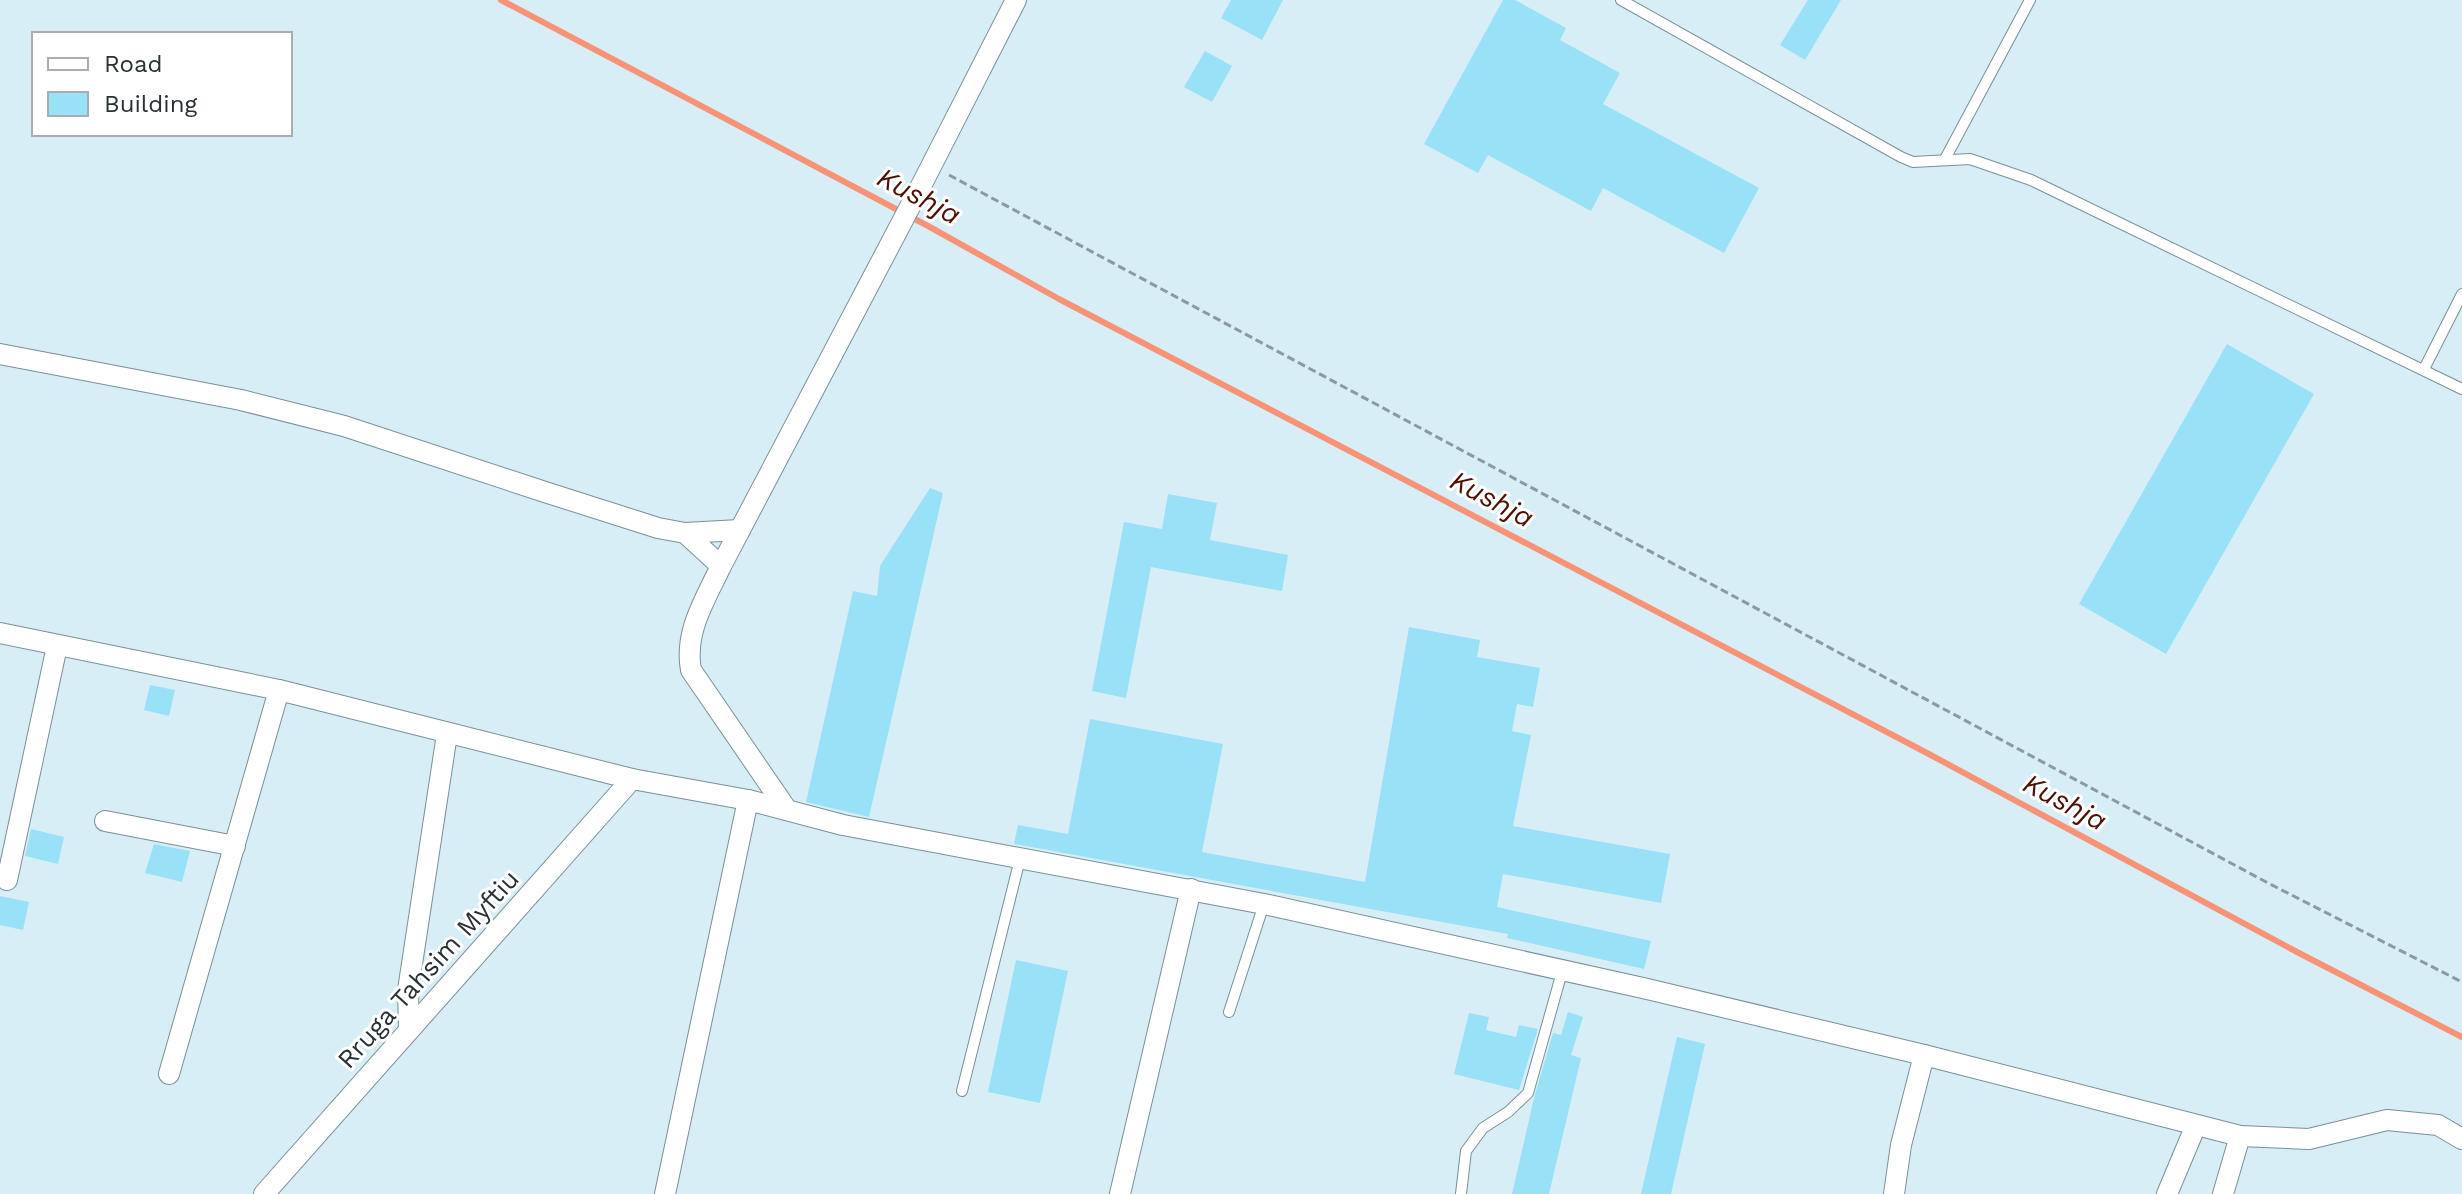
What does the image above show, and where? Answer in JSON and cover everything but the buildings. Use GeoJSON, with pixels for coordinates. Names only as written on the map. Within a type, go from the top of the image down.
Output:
{"type":"FeatureCollection","features":[{"type":"Feature","properties":{"kind":"street"},"geometry":{"type":"LineString","coordinates":[[787,810],[691,670],[687,652],[692,629],[721,566],[1016,0]]}},
{"type":"Feature","properties":{"kind":"street"},"geometry":{"type":"LineString","coordinates":[[0,354],[226,397],[344,426],[658,528],[685,533],[740,530]]}},
{"type":"Feature","properties":{"kind":"street"},"geometry":{"type":"LineString","coordinates":[[685,533],[721,566]]}},
{"type":"Feature","properties":{"kind":"street"},"geometry":{"type":"LineString","coordinates":[[0,633],[279,690],[632,779],[748,800],[843,825],[1191,889],[1643,988],[1924,1055],[2240,1136],[2309,1139],[2387,1120],[2438,1125],[2462,1139]]}},
{"type":"Feature","properties":{"kind":"street"},"geometry":{"type":"LineString","coordinates":[[7,880],[57,646]]}},
{"type":"Feature","properties":{"kind":"street"},"geometry":{"type":"LineString","coordinates":[[169,1074],[279,690]]}},
{"type":"Feature","properties":{"kind":"street"},"geometry":{"type":"LineString","coordinates":[[409,1030],[408,990],[447,734]]}},
{"type":"Feature","properties":{"kind":"street","name":"Rruga Tahsim Myftiu"},"geometry":{"type":"LineString","coordinates":[[264,1194],[632,779]]}},
{"type":"Feature","properties":{"kind":"street"},"geometry":{"type":"LineString","coordinates":[[665,1194],[748,800]]}},
{"type":"Feature","properties":{"kind":"street"},"geometry":{"type":"LineString","coordinates":[[105,821],[235,846]]}},
{"type":"Feature","properties":{"kind":"street"},"geometry":{"type":"LineString","coordinates":[[1120,1194],[1191,889]]}},
{"type":"Feature","properties":{"kind":"street"},"geometry":{"type":"LineString","coordinates":[[1894,1194],[1901,1145],[1924,1055]]}},
{"type":"Feature","properties":{"kind":"street"},"geometry":{"type":"LineString","coordinates":[[2167,1194],[2196,1125]]}},
{"type":"Feature","properties":{"kind":"street"},"geometry":{"type":"LineString","coordinates":[[2223,1194],[2240,1136]]}},
{"type":"Feature","properties":{"kind":"lane"},"geometry":{"type":"LineString","coordinates":[[1621,0],[1901,157],[1913,162],[1970,159],[2031,180],[2462,389]]}},
{"type":"Feature","properties":{"kind":"lane"},"geometry":{"type":"LineString","coordinates":[[1945,159],[2030,0]]}},
{"type":"Feature","properties":{"kind":"lane"},"geometry":{"type":"LineString","coordinates":[[2424,369],[2462,294]]}},
{"type":"Feature","properties":{"kind":"lane"},"geometry":{"type":"LineString","coordinates":[[962,1091],[1020,859]]}},
{"type":"Feature","properties":{"kind":"lane"},"geometry":{"type":"LineString","coordinates":[[1229,1012],[1264,904]]}},
{"type":"Feature","properties":{"kind":"lane"},"geometry":{"type":"LineString","coordinates":[[1461,1194],[1466,1151],[1483,1128],[1508,1112],[1528,1093],[1562,972]]}},
{"type":"Feature","properties":{"kind":"path"},"geometry":{"type":"LineString","coordinates":[[927,174],[2254,876],[2462,982]]}},
{"type":"Feature","properties":{"kind":"waterway","name":"Kushja"},"geometry":{"type":"LineString","coordinates":[[501,0],[928,226],[1059,299],[2462,1037]]}}]}
